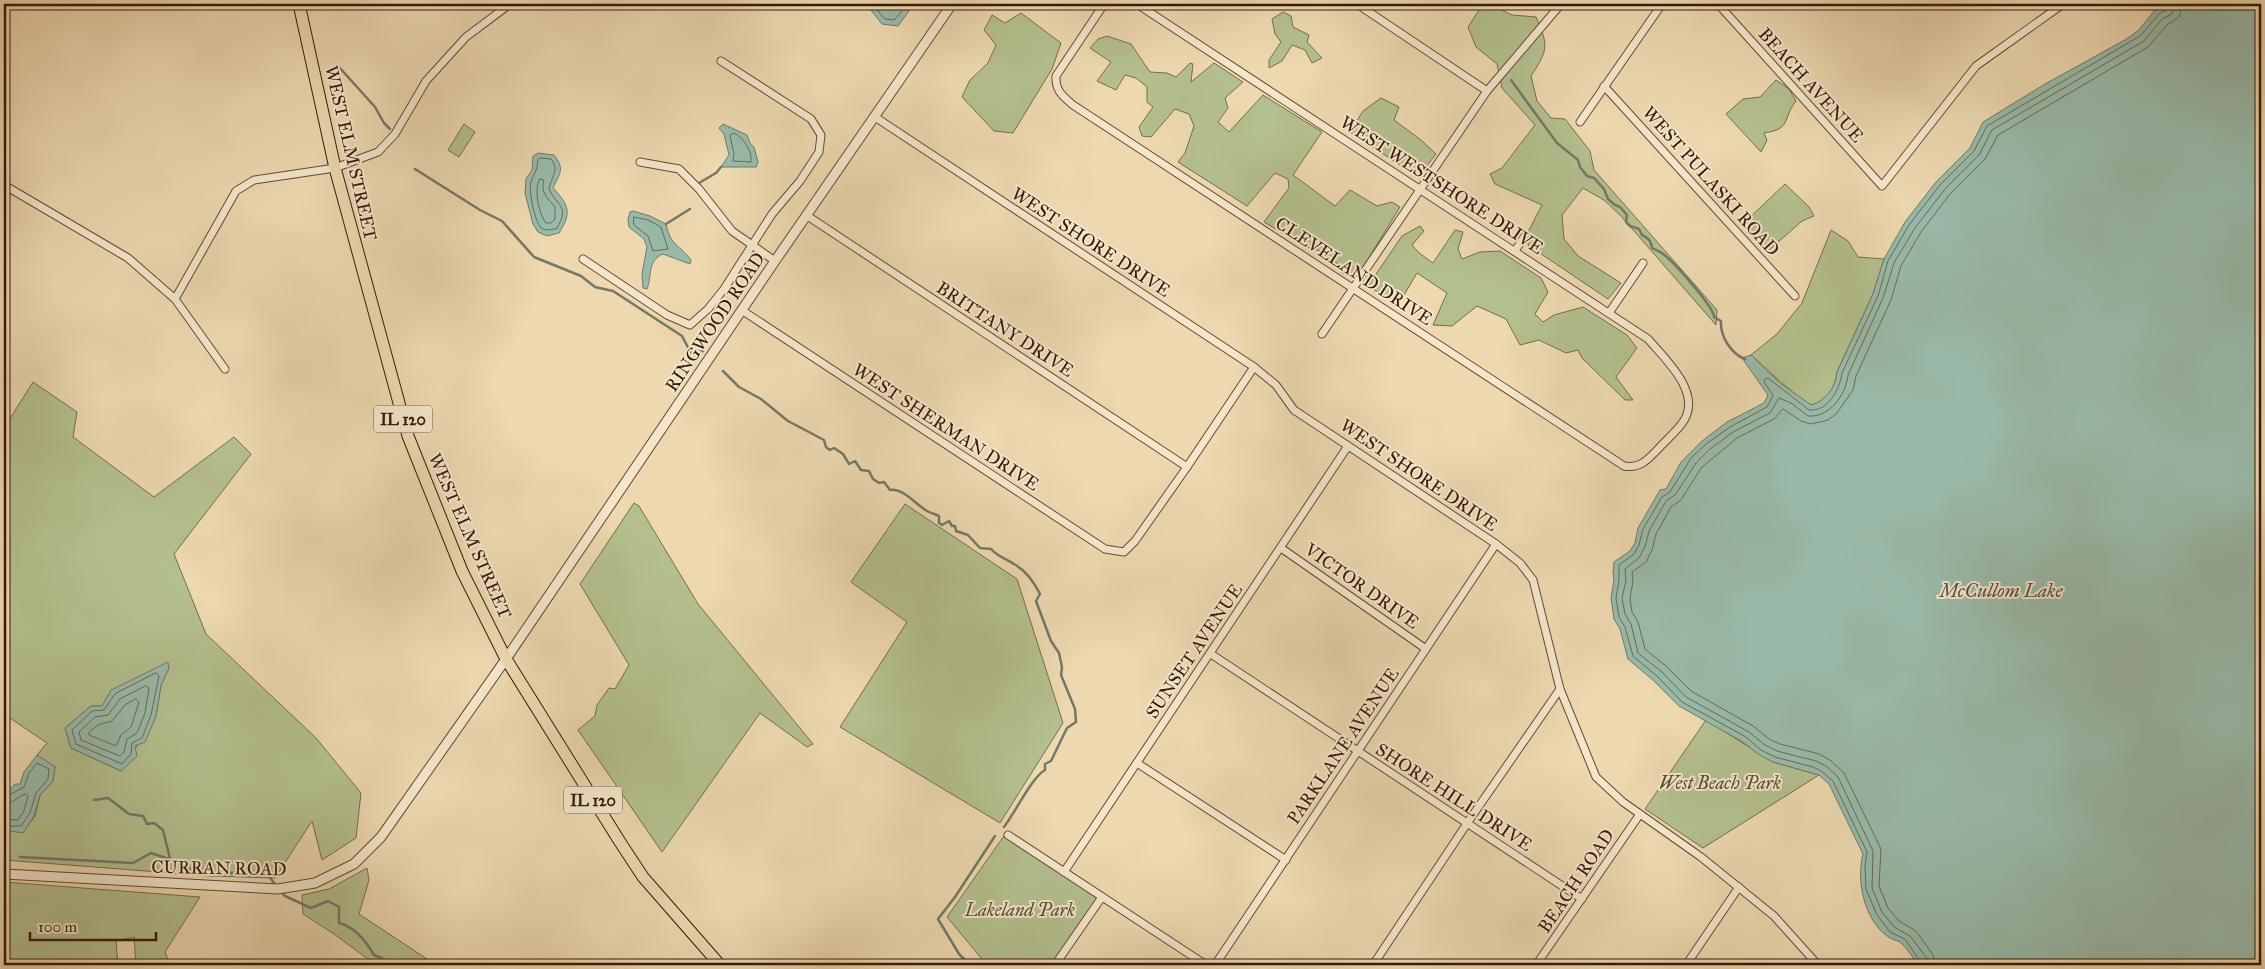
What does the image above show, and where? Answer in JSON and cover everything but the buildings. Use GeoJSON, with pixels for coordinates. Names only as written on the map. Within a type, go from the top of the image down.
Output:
{"type":"FeatureCollection","features":[{"type":"Feature","properties":{"kind":"main road","name":"WEST ELM STREET"},"geometry":{"type":"LineString","coordinates":[[299,4],[334,168],[408,436],[462,571],[506,659],[643,877],[720,965]]}},
{"type":"Feature","properties":{"kind":"street"},"geometry":{"type":"LineString","coordinates":[[174,299],[236,191],[254,180],[334,168],[372,155],[386,146],[426,81],[466,37],[510,4]]}},
{"type":"Feature","properties":{"kind":"street","name":"RINGWOOD ROAD"},"geometry":{"type":"LineString","coordinates":[[506,659],[743,312],[775,261],[952,4]]}},
{"type":"Feature","properties":{"kind":"street","name":"CLEVELAND DRIVE"},"geometry":{"type":"LineString","coordinates":[[1104,4],[1056,76],[1055,85],[1059,93],[1074,104],[1624,466],[1634,468],[1644,464],[1684,422]]}},
{"type":"Feature","properties":{"kind":"street","name":"WEST WESTSHORE DRIVE"},"geometry":{"type":"LineString","coordinates":[[1137,4],[1422,189],[1648,339],[1677,373],[1685,388],[1689,406],[1684,422]]}},
{"type":"Feature","properties":{"kind":"street"},"geometry":{"type":"LineString","coordinates":[[1356,4],[1486,91]]}},
{"type":"Feature","properties":{"kind":"street"},"geometry":{"type":"LineString","coordinates":[[1322,334],[1422,189],[1486,91],[1561,4]]}},
{"type":"Feature","properties":{"kind":"street"},"geometry":{"type":"LineString","coordinates":[[1580,122],[1662,4]]}},
{"type":"Feature","properties":{"kind":"street","name":"BEACH AVENUE"},"geometry":{"type":"LineString","coordinates":[[1718,4],[1882,186],[1976,66],[2063,4]]}},
{"type":"Feature","properties":{"kind":"street"},"geometry":{"type":"LineString","coordinates":[[583,259],[667,315],[690,325],[708,309],[724,289],[772,214],[800,182],[819,152],[821,135],[811,119],[721,61]]}},
{"type":"Feature","properties":{"kind":"street","name":"WEST PULASKI ROAD"},"geometry":{"type":"LineString","coordinates":[[1604,86],[1795,296]]}},
{"type":"Feature","properties":{"kind":"street","name":"WEST SHORE DRIVE"},"geometry":{"type":"LineString","coordinates":[[875,117],[1254,367],[1276,386],[1294,410],[1496,544],[1520,563],[1533,580],[1560,689],[1596,777],[1640,814],[1702,857],[1774,916],[1818,965]]}},
{"type":"Feature","properties":{"kind":"street"},"geometry":{"type":"LineString","coordinates":[[640,162],[679,169],[700,189],[732,231],[775,261]]}},
{"type":"Feature","properties":{"kind":"street"},"geometry":{"type":"LineString","coordinates":[[4,185],[128,258],[174,299],[225,369]]}},
{"type":"Feature","properties":{"kind":"street","name":"BRITTANY DRIVE"},"geometry":{"type":"LineString","coordinates":[[806,216],[1187,467]]}},
{"type":"Feature","properties":{"kind":"street"},"geometry":{"type":"LineString","coordinates":[[1515,251],[1524,237]]}},
{"type":"Feature","properties":{"kind":"street"},"geometry":{"type":"LineString","coordinates":[[1609,313],[1643,263]]}},
{"type":"Feature","properties":{"kind":"street","name":"WEST SHERMAN DRIVE"},"geometry":{"type":"LineString","coordinates":[[743,312],[1105,549],[1124,552],[1135,541],[1187,467]]}},
{"type":"Feature","properties":{"kind":"street"},"geometry":{"type":"LineString","coordinates":[[1187,467],[1254,367]]}},
{"type":"Feature","properties":{"kind":"street","name":"SUNSET AVENUE"},"geometry":{"type":"LineString","coordinates":[[1064,872],[1348,446]]}},
{"type":"Feature","properties":{"kind":"street","name":"PARKLANE AVENUE"},"geometry":{"type":"LineString","coordinates":[[1215,965],[1359,753],[1496,544]]}},
{"type":"Feature","properties":{"kind":"street","name":"VICTOR DRIVE"},"geometry":{"type":"LineString","coordinates":[[1281,548],[1426,649]]}},
{"type":"Feature","properties":{"kind":"street","name":"SHORE HILL DRIVE"},"geometry":{"type":"LineString","coordinates":[[1211,654],[1582,898]]}},
{"type":"Feature","properties":{"kind":"street","name":"CURRAN ROAD"},"geometry":{"type":"LineString","coordinates":[[4,874],[278,889],[315,883],[354,864],[381,837],[506,659]]}},
{"type":"Feature","properties":{"kind":"street"},"geometry":{"type":"LineString","coordinates":[[1373,965],[1468,822],[1560,689]]}},
{"type":"Feature","properties":{"kind":"street"},"geometry":{"type":"LineString","coordinates":[[1137,763],[1286,860]]}},
{"type":"Feature","properties":{"kind":"street","name":"BEACH ROAD"},"geometry":{"type":"LineString","coordinates":[[1536,965],[1640,814]]}},
{"type":"Feature","properties":{"kind":"street"},"geometry":{"type":"LineString","coordinates":[[1008,835],[1206,965]]}},
{"type":"Feature","properties":{"kind":"street"},"geometry":{"type":"LineString","coordinates":[[1686,965],[1739,887]]}},
{"type":"Feature","properties":{"kind":"street"},"geometry":{"type":"LineString","coordinates":[[1055,965],[1102,898]]}},
{"type":"Feature","properties":{"kind":"green space"},"geometry":{"type":"Polygon","coordinates":[[[1483,4],[1489,4],[1512,15],[1536,17],[1545,42],[1541,60],[1531,76],[1537,101],[1551,118],[1565,119],[1590,151],[1594,170],[1717,310],[1716,325],[1621,216],[1604,200],[1583,188],[1562,215],[1564,239],[1578,256],[1621,283],[1608,299],[1528,245],[1529,230],[1542,205],[1495,184],[1490,174],[1502,168],[1535,125],[1502,88],[1497,64],[1476,47],[1468,27],[1483,4]]]}},
{"type":"Feature","properties":{"kind":"green space"},"geometry":{"type":"Polygon","coordinates":[[[1283,12],[1291,16],[1293,27],[1309,35],[1307,42],[1322,58],[1312,63],[1305,50],[1292,45],[1282,61],[1269,68],[1269,60],[1281,42],[1275,34],[1272,19],[1283,12]]]}},
{"type":"Feature","properties":{"kind":"green space"},"geometry":{"type":"Polygon","coordinates":[[[1021,13],[1061,43],[1052,69],[1013,133],[994,131],[962,97],[970,80],[988,63],[996,45],[984,30],[992,15],[1005,23],[1021,13]]]}},
{"type":"Feature","properties":{"kind":"green space"},"geometry":{"type":"Polygon","coordinates":[[[1107,36],[1131,44],[1150,72],[1167,73],[1176,77],[1190,63],[1193,64],[1191,82],[1214,63],[1243,82],[1225,98],[1228,108],[1218,122],[1229,132],[1263,95],[1322,132],[1293,175],[1335,206],[1350,190],[1377,206],[1392,202],[1400,207],[1359,274],[1352,278],[1342,273],[1339,265],[1320,251],[1306,247],[1264,222],[1289,188],[1288,179],[1275,173],[1247,206],[1178,162],[1185,153],[1194,126],[1189,114],[1175,109],[1151,137],[1142,136],[1139,127],[1153,107],[1147,102],[1147,87],[1136,78],[1125,75],[1116,90],[1097,81],[1111,62],[1090,48],[1098,39],[1107,36]]]}},
{"type":"Feature","properties":{"kind":"green space"},"geometry":{"type":"Polygon","coordinates":[[[1776,80],[1789,89],[1796,101],[1783,126],[1764,133],[1767,140],[1761,152],[1726,114],[1743,99],[1760,97],[1776,80]]]}},
{"type":"Feature","properties":{"kind":"green space"},"geometry":{"type":"Polygon","coordinates":[[[1381,98],[1399,107],[1394,120],[1436,154],[1418,177],[1350,132],[1363,111],[1381,98]]]}},
{"type":"Feature","properties":{"kind":"green space"},"geometry":{"type":"Polygon","coordinates":[[[464,124],[475,132],[459,157],[448,150],[464,124]]]}},
{"type":"Feature","properties":{"kind":"green space"},"geometry":{"type":"Polygon","coordinates":[[[1785,184],[1809,207],[1814,216],[1802,221],[1768,251],[1743,224],[1785,184]]]}},
{"type":"Feature","properties":{"kind":"green space"},"geometry":{"type":"Polygon","coordinates":[[[1420,226],[1424,231],[1412,245],[1419,253],[1433,263],[1455,230],[1463,232],[1458,249],[1462,259],[1480,252],[1500,251],[1541,278],[1548,292],[1535,314],[1543,322],[1554,315],[1583,307],[1627,335],[1637,348],[1616,377],[1633,400],[1625,400],[1582,358],[1578,350],[1566,353],[1539,340],[1520,345],[1506,319],[1477,306],[1452,326],[1433,325],[1447,293],[1417,273],[1398,305],[1368,286],[1402,236],[1420,226]]]}},
{"type":"Feature","properties":{"kind":"green space"},"geometry":{"type":"Polygon","coordinates":[[[1831,230],[1848,241],[1858,257],[1884,259],[1873,294],[1837,372],[1835,383],[1826,397],[1811,405],[1788,388],[1751,355],[1777,334],[1802,303],[1831,230]]]}},
{"type":"Feature","properties":{"kind":"green space"},"geometry":{"type":"Polygon","coordinates":[[[33,382],[77,412],[73,437],[154,497],[234,437],[251,454],[174,554],[206,634],[316,738],[361,793],[356,838],[322,860],[312,821],[275,878],[210,876],[4,860],[4,830],[23,832],[35,816],[40,795],[53,781],[55,767],[37,755],[47,743],[4,714],[4,428],[33,382]],[[169,668],[102,706],[91,706],[65,728],[71,748],[121,771],[156,716],[161,685],[169,668]]]}},
{"type":"Feature","properties":{"kind":"green space"},"geometry":{"type":"Polygon","coordinates":[[[634,503],[639,506],[698,604],[813,744],[807,747],[760,713],[662,852],[578,730],[595,716],[597,705],[609,688],[615,689],[629,665],[580,584],[634,503]]]}},
{"type":"Feature","properties":{"kind":"green space"},"geometry":{"type":"Polygon","coordinates":[[[905,504],[1017,579],[1063,723],[1000,823],[840,727],[907,622],[851,582],[905,504]]]}},
{"type":"Feature","properties":{"kind":"green space","name":"West Beach Park"},"geometry":{"type":"Polygon","coordinates":[[[1706,720],[1773,762],[1819,775],[1703,848],[1645,809],[1706,720]]]}},
{"type":"Feature","properties":{"kind":"green space","name":"Lakeland Park"},"geometry":{"type":"Polygon","coordinates":[[[1006,833],[1102,897],[1055,965],[987,965],[947,917],[1006,833]]]}},
{"type":"Feature","properties":{"kind":"green space"},"geometry":{"type":"Polygon","coordinates":[[[367,868],[369,880],[359,914],[436,965],[376,965],[303,914],[302,895],[329,889],[367,868]]]}},
{"type":"Feature","properties":{"kind":"green space"},"geometry":{"type":"Polygon","coordinates":[[[4,882],[200,897],[165,952],[170,965],[136,965],[134,937],[116,941],[118,965],[4,965],[4,882]]]}},
{"type":"Feature","properties":{"kind":"water"},"geometry":{"type":"Polygon","coordinates":[[[866,4],[914,4],[898,26],[882,24],[866,4]]]}},
{"type":"Feature","properties":{"kind":"water","name":"McCullom Lake"},"geometry":{"type":"Polygon","coordinates":[[[2168,4],[2261,4],[2261,965],[1918,965],[1901,943],[1879,929],[1867,909],[1861,887],[1863,854],[1829,784],[1819,775],[1773,762],[1758,754],[1743,742],[1679,706],[1628,659],[1620,629],[1614,619],[1611,598],[1614,562],[1630,551],[1635,543],[1638,528],[1660,490],[1666,489],[1681,462],[1702,441],[1727,422],[1764,403],[1768,395],[1742,358],[1751,355],[1780,383],[1811,405],[1826,397],[1835,383],[1837,372],[1873,294],[1884,259],[1905,222],[1936,182],[1970,148],[1983,122],[2045,84],[2123,41],[2138,31],[2155,10],[2168,4]]]}},
{"type":"Feature","properties":{"kind":"water"},"geometry":{"type":"Polygon","coordinates":[[[723,124],[747,135],[754,147],[758,162],[756,167],[721,167],[729,155],[724,134],[719,128],[723,124]]]}},
{"type":"Feature","properties":{"kind":"water"},"geometry":{"type":"Polygon","coordinates":[[[538,153],[554,155],[557,160],[560,171],[553,188],[563,199],[567,209],[566,220],[559,233],[547,236],[538,232],[533,224],[525,193],[526,179],[532,170],[533,156],[538,153]]]}},
{"type":"Feature","properties":{"kind":"water"},"geometry":{"type":"Polygon","coordinates":[[[633,211],[650,216],[666,224],[670,237],[691,260],[690,264],[663,254],[658,257],[652,265],[647,289],[643,288],[642,274],[647,247],[644,239],[629,227],[630,212],[633,211]]]}},
{"type":"Feature","properties":{"kind":"water"},"geometry":{"type":"Polygon","coordinates":[[[168,662],[169,668],[161,685],[156,716],[145,742],[135,746],[137,756],[121,771],[71,748],[65,728],[91,706],[102,706],[111,690],[168,662]]]}},
{"type":"Feature","properties":{"kind":"water"},"geometry":{"type":"Polygon","coordinates":[[[37,755],[55,767],[53,781],[40,795],[34,816],[23,833],[4,830],[4,795],[15,784],[20,784],[24,772],[37,755]]]}},
{"type":"Feature","properties":{"kind":"waterway"},"geometry":{"type":"LineString","coordinates":[[339,67],[375,107],[384,123],[390,129]]}},
{"type":"Feature","properties":{"kind":"waterway"},"geometry":{"type":"LineString","coordinates":[[1511,80],[1557,143],[1578,160],[1580,167],[1587,176],[1594,178],[1604,189],[1608,199],[1620,207],[1627,215],[1626,222],[1630,226],[1639,229],[1642,235],[1649,240],[1652,248],[1661,252],[1684,274],[1707,304],[1714,317],[1721,321],[1722,333],[1727,344],[1735,353],[1745,359]]}},
{"type":"Feature","properties":{"kind":"waterway"},"geometry":{"type":"LineString","coordinates":[[699,183],[716,173],[721,167]]}},
{"type":"Feature","properties":{"kind":"waterway"},"geometry":{"type":"LineString","coordinates":[[415,169],[480,210],[502,221],[534,257],[581,276],[595,287],[613,291],[682,336],[691,353],[703,351]]}},
{"type":"Feature","properties":{"kind":"waterway"},"geometry":{"type":"LineString","coordinates":[[666,224],[690,209]]}},
{"type":"Feature","properties":{"kind":"waterway"},"geometry":{"type":"LineString","coordinates":[[723,371],[739,387],[761,399],[788,421],[824,440],[826,447],[830,450],[834,448],[843,454],[849,464],[855,461],[861,470],[869,471],[873,479],[879,483],[884,482],[890,490],[900,492],[927,511],[939,516],[939,523],[942,525],[949,521],[952,526],[955,526],[956,531],[968,535],[980,548],[991,549],[1018,567],[1035,585],[1040,594],[1036,601],[1051,641],[1059,653],[1062,667],[1061,675],[1075,709],[1076,722],[1067,728],[1051,761],[1045,764],[1045,770],[1029,787],[1004,827]]}},
{"type":"Feature","properties":{"kind":"waterway"},"geometry":{"type":"LineString","coordinates":[[94,800],[108,798],[129,814],[143,816],[147,824],[154,823],[163,830],[170,859],[194,871],[268,875],[277,887]]}},
{"type":"Feature","properties":{"kind":"waterway"},"geometry":{"type":"LineString","coordinates":[[970,965],[959,954],[938,919],[955,897],[995,836]]}},
{"type":"Feature","properties":{"kind":"waterway"},"geometry":{"type":"LineString","coordinates":[[20,857],[133,863],[151,853],[169,859]]}},
{"type":"Feature","properties":{"kind":"waterway"},"geometry":{"type":"LineString","coordinates":[[281,891],[285,896],[311,908],[328,901],[339,907],[339,923],[360,935],[374,955],[382,958],[383,965]]}}]}
